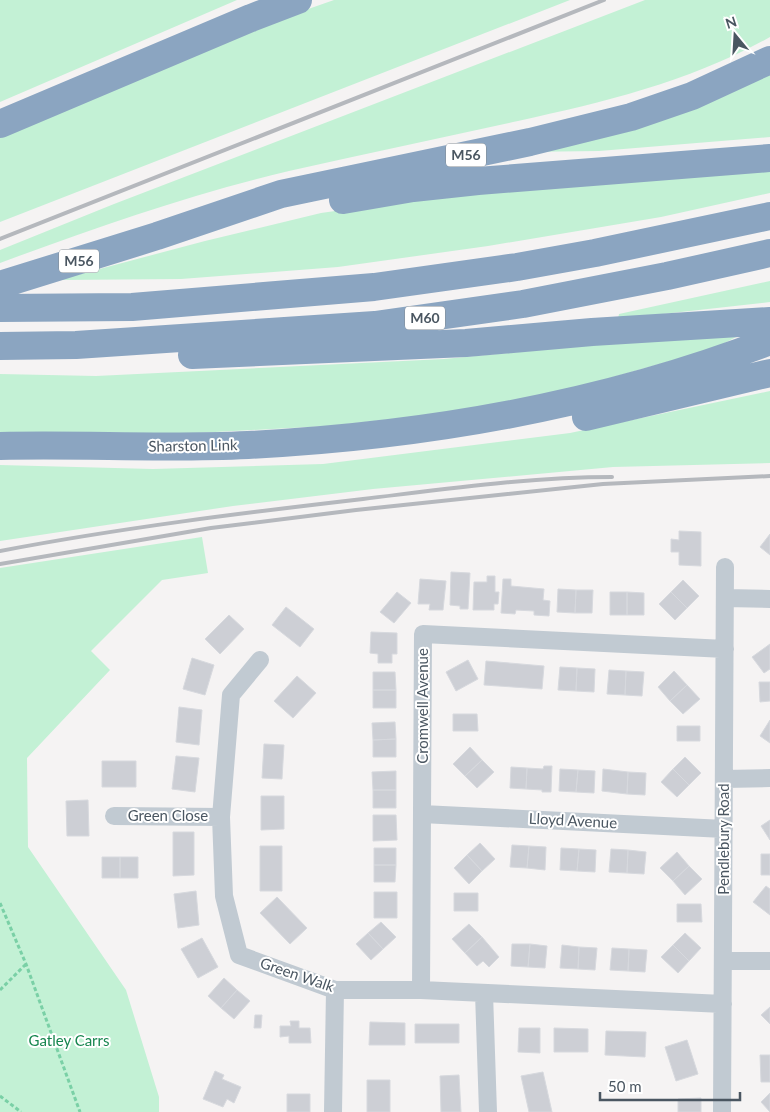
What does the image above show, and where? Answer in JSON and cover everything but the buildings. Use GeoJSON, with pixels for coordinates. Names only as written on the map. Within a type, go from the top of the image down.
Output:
{"type":"FeatureCollection","features":[{"type":"Feature","properties":{"kind":"highway"},"geometry":{"type":"LineString","coordinates":[[0,124],[164,54],[298,0]]}},
{"type":"Feature","properties":{"kind":"highway","name":"M56"},"geometry":{"type":"LineString","coordinates":[[0,285],[157,236],[281,194],[530,142],[631,116],[692,96],[770,60]]}},
{"type":"Feature","properties":{"kind":"highway"},"geometry":{"type":"LineString","coordinates":[[157,236],[290,209],[414,188],[546,175],[686,166],[770,158]]}},
{"type":"Feature","properties":{"kind":"highway"},"geometry":{"type":"LineString","coordinates":[[0,308],[132,307],[374,287],[498,270],[614,250],[770,216]]}},
{"type":"Feature","properties":{"kind":"highway","name":"M60"},"geometry":{"type":"LineString","coordinates":[[0,346],[76,345],[375,325],[522,304],[770,254]]}},
{"type":"Feature","properties":{"kind":"highway","name":"M60"},"geometry":{"type":"LineString","coordinates":[[76,345],[186,355],[466,343],[592,332],[770,321]]}},
{"type":"Feature","properties":{"kind":"highway"},"geometry":{"type":"LineString","coordinates":[[386,434],[498,416],[576,400],[667,376],[770,341]]}},
{"type":"Feature","properties":{"kind":"highway"},"geometry":{"type":"LineString","coordinates":[[386,434],[480,436],[582,417],[770,373]]}},
{"type":"Feature","properties":{"kind":"highway","name":"Sharston Link"},"geometry":{"type":"LineString","coordinates":[[0,446],[246,445],[386,434]]}},
{"type":"Feature","properties":{"kind":"street","name":"Pendlebury Road"},"geometry":{"type":"LineString","coordinates":[[722,1112],[725,567]]}},
{"type":"Feature","properties":{"kind":"street"},"geometry":{"type":"LineString","coordinates":[[725,598],[770,599]]}},
{"type":"Feature","properties":{"kind":"street","name":"Cromwell Avenue"},"geometry":{"type":"LineString","coordinates":[[421,990],[423,634],[725,649]]}},
{"type":"Feature","properties":{"kind":"street","name":"Green Walk"},"geometry":{"type":"LineString","coordinates":[[260,660],[231,695],[221,817],[224,896],[239,955],[335,990],[421,990],[723,1004]]}},
{"type":"Feature","properties":{"kind":"street"},"geometry":{"type":"LineString","coordinates":[[724,778],[770,778]]}},
{"type":"Feature","properties":{"kind":"street","name":"Lloyd Avenue"},"geometry":{"type":"LineString","coordinates":[[422,814],[724,829]]}},
{"type":"Feature","properties":{"kind":"street","name":"Green Close"},"geometry":{"type":"LineString","coordinates":[[114,816],[221,817]]}},
{"type":"Feature","properties":{"kind":"street"},"geometry":{"type":"LineString","coordinates":[[723,961],[770,961]]}},
{"type":"Feature","properties":{"kind":"street"},"geometry":{"type":"LineString","coordinates":[[333,1112],[335,990]]}},
{"type":"Feature","properties":{"kind":"street"},"geometry":{"type":"LineString","coordinates":[[484,993],[488,1112]]}},
{"type":"Feature","properties":{"kind":"path"},"geometry":{"type":"LineString","coordinates":[[0,903],[26,964],[80,1112]]}},
{"type":"Feature","properties":{"kind":"path"},"geometry":{"type":"LineString","coordinates":[[0,990],[26,964]]}},
{"type":"Feature","properties":{"kind":"path"},"geometry":{"type":"LineString","coordinates":[[0,1096],[21,1112]]}},
{"type":"Feature","properties":{"kind":"green space"},"geometry":{"type":"Polygon","coordinates":[[[0,0],[237,0],[0,102],[0,0]]]}},
{"type":"Feature","properties":{"kind":"green space"},"geometry":{"type":"Polygon","coordinates":[[[334,0],[570,0],[0,222],[0,136],[254,28],[334,0]]]}},
{"type":"Feature","properties":{"kind":"green space"},"geometry":{"type":"Polygon","coordinates":[[[645,0],[770,0],[770,37],[710,66],[615,98],[551,114],[252,180],[143,212],[0,263],[0,250],[114,204],[645,0]]]}},
{"type":"Feature","properties":{"kind":"green space"},"geometry":{"type":"Polygon","coordinates":[[[770,71],[770,137],[599,151],[520,152],[770,71]]]}},
{"type":"Feature","properties":{"kind":"green space"},"geometry":{"type":"Polygon","coordinates":[[[770,165],[770,193],[661,217],[488,246],[338,267],[181,279],[58,280],[205,241],[321,213],[420,199],[770,165]]]}},
{"type":"Feature","properties":{"kind":"green space"},"geometry":{"type":"Polygon","coordinates":[[[770,281],[770,302],[618,319],[619,314],[770,281]]]}},
{"type":"Feature","properties":{"kind":"green space"},"geometry":{"type":"Polygon","coordinates":[[[740,335],[713,349],[560,392],[449,413],[328,426],[179,434],[0,433],[0,374],[96,376],[444,359],[668,338],[740,335]]]}},
{"type":"Feature","properties":{"kind":"green space"},"geometry":{"type":"Polygon","coordinates":[[[770,391],[770,463],[613,467],[373,489],[233,506],[0,541],[0,465],[153,469],[323,464],[570,433],[770,391]]]}},
{"type":"Feature","properties":{"kind":"green space","name":"Gatley Carrs"},"geometry":{"type":"Polygon","coordinates":[[[202,537],[208,573],[162,580],[91,651],[110,670],[27,758],[28,847],[126,990],[159,1097],[159,1112],[0,1112],[0,568],[202,537]]]}},
{"type":"Feature","properties":{"kind":"railway"},"geometry":{"type":"LineString","coordinates":[[0,239],[604,0]]}},
{"type":"Feature","properties":{"kind":"railway"},"geometry":{"type":"LineString","coordinates":[[0,564],[211,528],[356,510],[603,484],[770,476]]}},
{"type":"Feature","properties":{"kind":"railway"},"geometry":{"type":"LineString","coordinates":[[0,551],[136,528],[272,510],[488,484],[612,477]]}}]}
